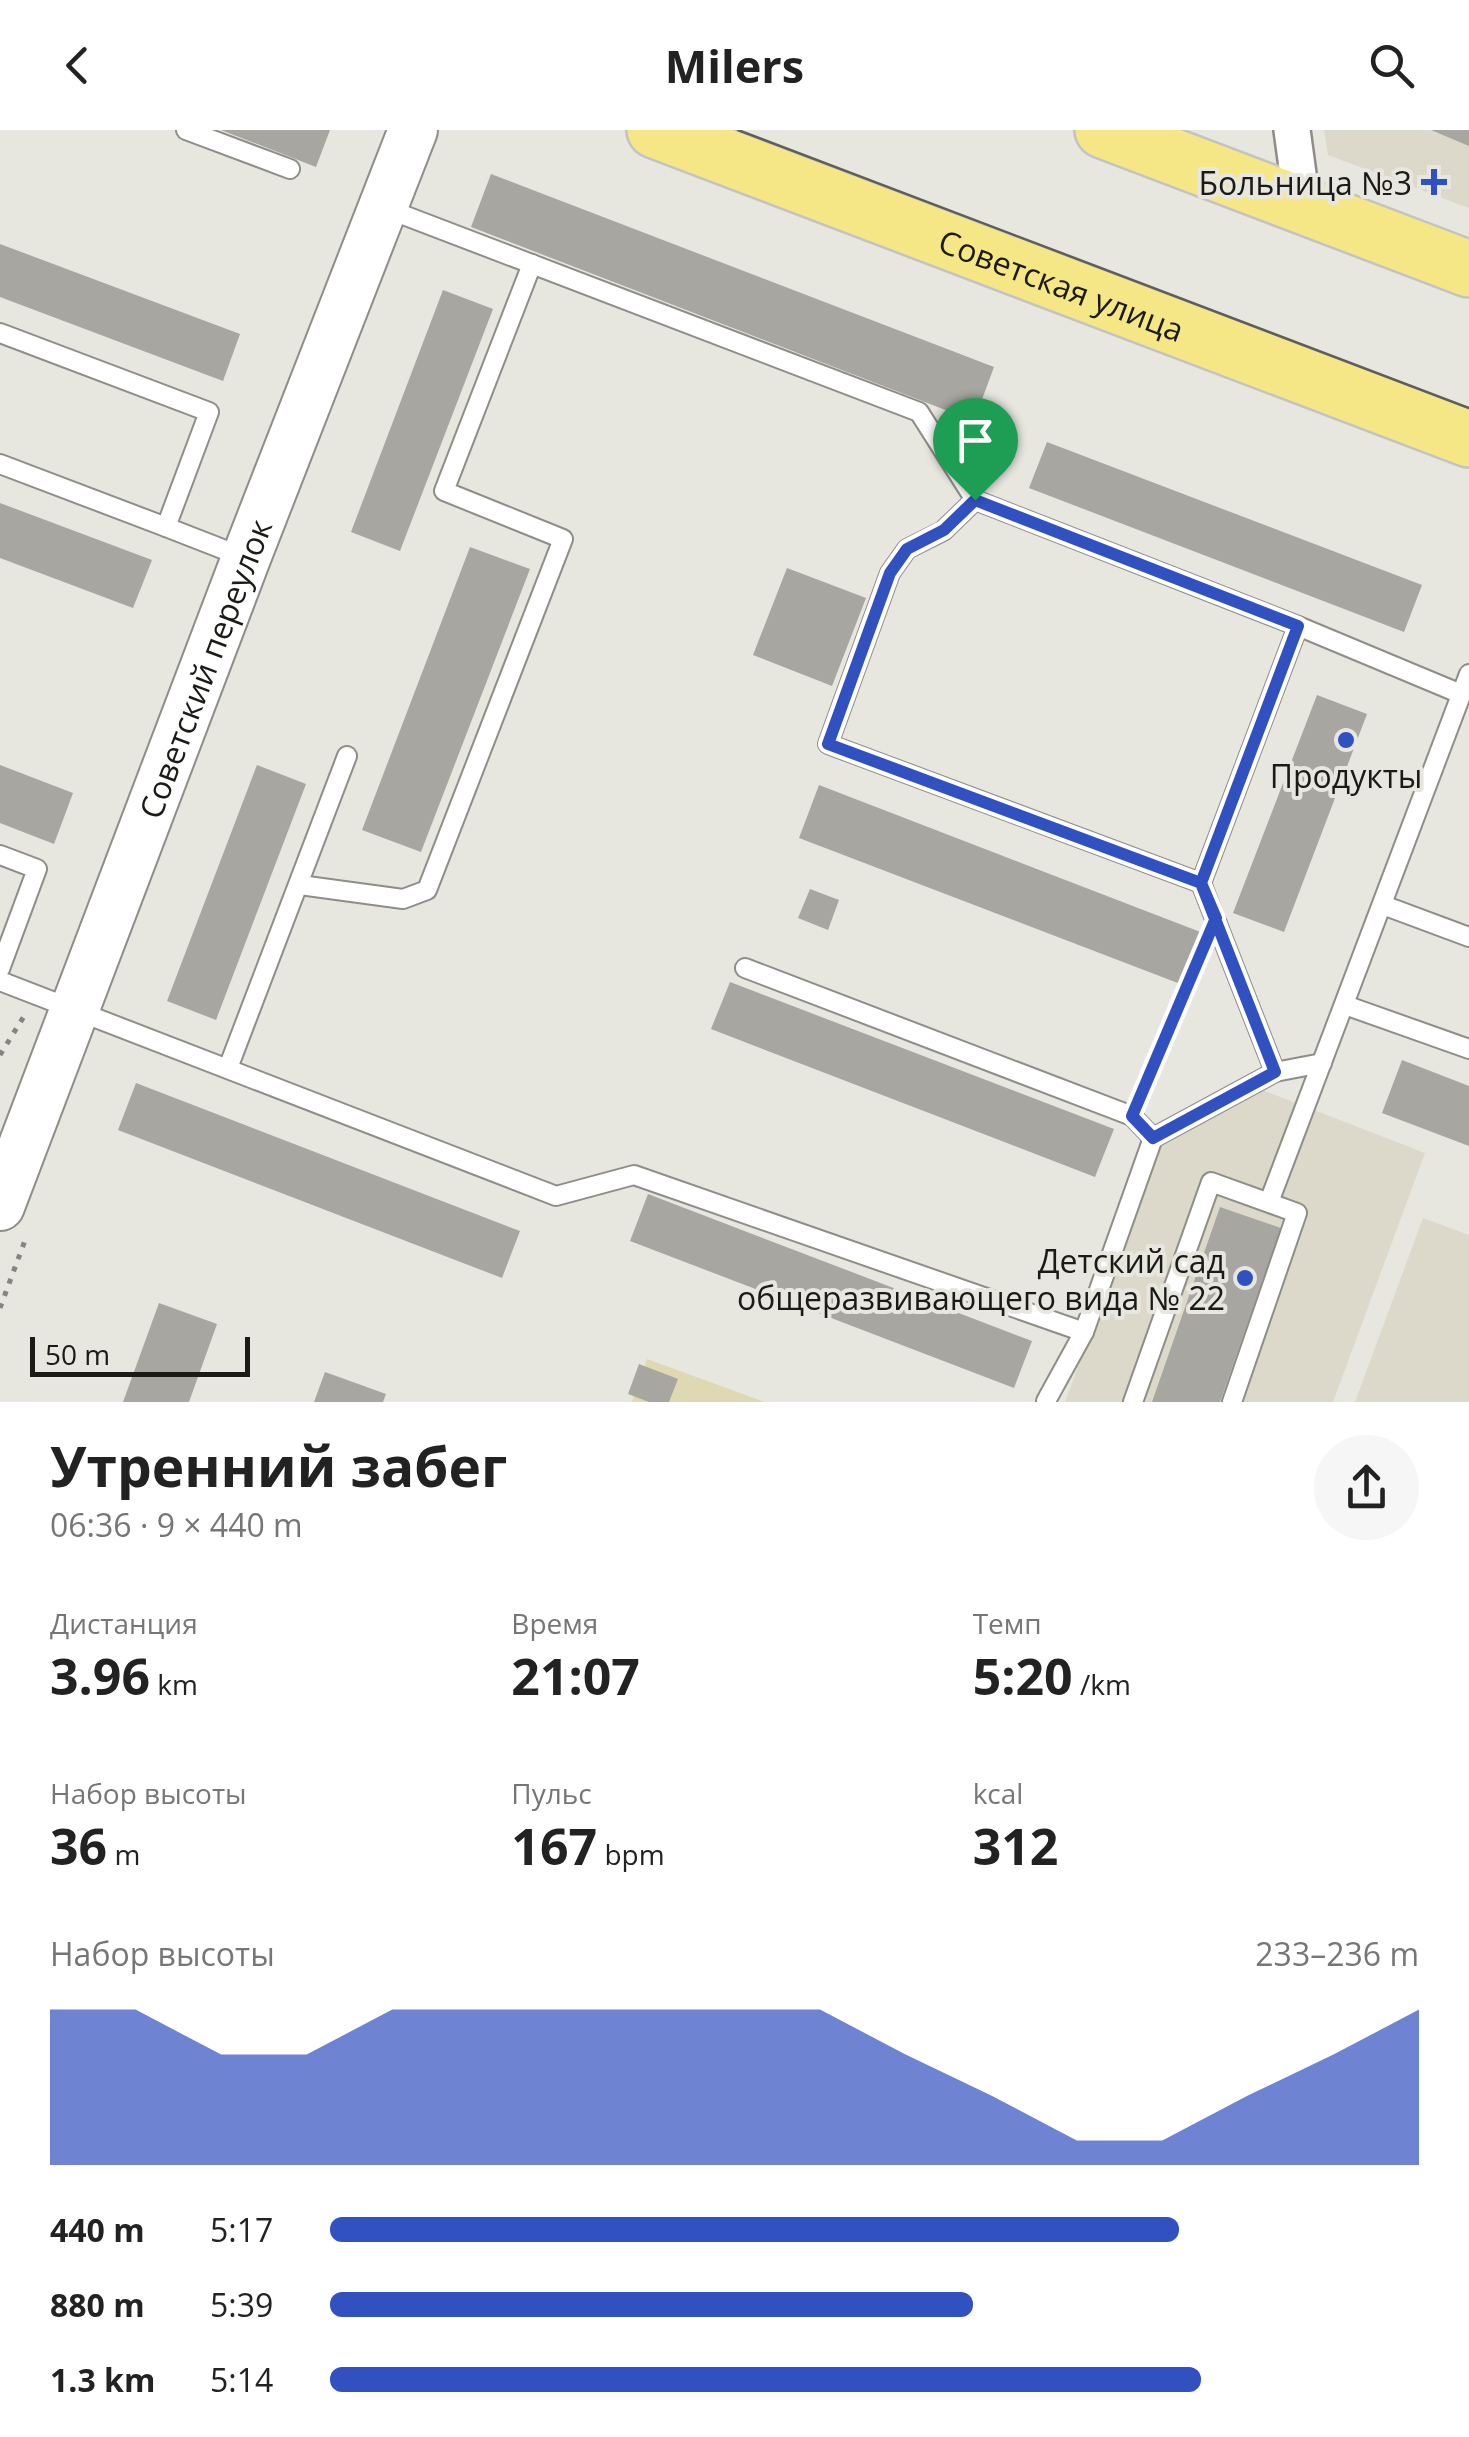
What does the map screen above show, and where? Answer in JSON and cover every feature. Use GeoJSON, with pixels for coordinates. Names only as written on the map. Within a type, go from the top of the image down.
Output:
{"type":"FeatureCollection","features":[{"type":"Feature","properties":{"kind":"main road","name":"Советская улица"},"geometry":{"type":"LineString","coordinates":[[656,130],[1469,439]]}},
{"type":"Feature","properties":{"kind":"main road"},"geometry":{"type":"LineString","coordinates":[[1103,130],[1469,269]]}},
{"type":"Feature","properties":{"kind":"street","name":"Советский переулок"},"geometry":{"type":"LineString","coordinates":[[0,1206],[413,130]]}},
{"type":"Feature","properties":{"kind":"street"},"geometry":{"type":"LineString","coordinates":[[1289,199],[1298,174],[1292,130]]}},
{"type":"Feature","properties":{"kind":"lane"},"geometry":{"type":"LineString","coordinates":[[186,130],[290,169]]}},
{"type":"Feature","properties":{"kind":"lane"},"geometry":{"type":"LineString","coordinates":[[383,208],[919,412],[975,500],[1461,694]]}},
{"type":"Feature","properties":{"kind":"lane"},"geometry":{"type":"LineString","coordinates":[[300,885],[404,900],[427,890],[563,538],[444,491],[532,264]]}},
{"type":"Feature","properties":{"kind":"lane"},"geometry":{"type":"LineString","coordinates":[[0,333],[210,412],[166,527]]}},
{"type":"Feature","properties":{"kind":"lane"},"geometry":{"type":"LineString","coordinates":[[0,464],[246,558]]}},
{"type":"Feature","properties":{"kind":"lane"},"geometry":{"type":"LineString","coordinates":[[975,500],[944,530],[907,549],[890,573],[828,744],[1201,883]]}},
{"type":"Feature","properties":{"kind":"lane"},"geometry":{"type":"LineString","coordinates":[[1275,1072],[1201,883],[1298,626]]}},
{"type":"Feature","properties":{"kind":"lane"},"geometry":{"type":"LineString","coordinates":[[1270,1202],[1469,674]]}},
{"type":"Feature","properties":{"kind":"lane"},"geometry":{"type":"LineString","coordinates":[[228,1068],[347,756]]}},
{"type":"Feature","properties":{"kind":"lane"},"geometry":{"type":"LineString","coordinates":[[0,856],[36,870],[0,968]]}},
{"type":"Feature","properties":{"kind":"lane"},"geometry":{"type":"LineString","coordinates":[[1382,905],[1469,937]]}},
{"type":"Feature","properties":{"kind":"lane"},"geometry":{"type":"LineString","coordinates":[[745,968],[1132,1116],[1153,1138]]}},
{"type":"Feature","properties":{"kind":"lane"},"geometry":{"type":"LineString","coordinates":[[0,981],[556,1196],[634,1175],[1084,1332]]}},
{"type":"Feature","properties":{"kind":"lane"},"geometry":{"type":"LineString","coordinates":[[1345,1005],[1469,1050]]}},
{"type":"Feature","properties":{"kind":"lane"},"geometry":{"type":"LineString","coordinates":[[1046,1401],[1084,1332],[1153,1138],[1275,1072],[1322,1064]]}},
{"type":"Feature","properties":{"kind":"lane"},"geometry":{"type":"LineString","coordinates":[[1133,1402],[1211,1182],[1297,1212],[1232,1402]]}},
{"type":"Feature","properties":{"kind":"path"},"geometry":{"type":"LineString","coordinates":[[1132,1116],[1216,918]]}},
{"type":"Feature","properties":{"kind":"shaded area","name":"Больница №3"},"geometry":{"type":"Polygon","coordinates":[[[1324,130],[1469,130],[1469,208],[1328,155],[1324,130]]]}},
{"type":"Feature","properties":{"kind":"shaded area","name":"Детский сад общеразвивающего вида № 22"},"geometry":{"type":"Polygon","coordinates":[[[1262,1090],[1425,1153],[1333,1402],[1065,1402],[1160,1142],[1262,1090]]]}},
{"type":"Feature","properties":{"kind":"shaded area"},"geometry":{"type":"Polygon","coordinates":[[[1423,1218],[1469,1235],[1469,1402],[1355,1402],[1423,1218]]]}},
{"type":"Feature","properties":{"kind":"shaded area"},"geometry":{"type":"Polygon","coordinates":[[[647,1359],[765,1402],[632,1402],[647,1359]]]}},
{"type":"Feature","properties":{"kind":"building"},"geometry":{"type":"Polygon","coordinates":[[[221,130],[330,130],[316,167],[221,130]]]}},
{"type":"Feature","properties":{"kind":"building"},"geometry":{"type":"Polygon","coordinates":[[[1431,130],[1469,130],[1469,146],[1431,130]]]}},
{"type":"Feature","properties":{"kind":"building"},"geometry":{"type":"Polygon","coordinates":[[[491,174],[994,367],[974,421],[471,227],[491,174]]]}},
{"type":"Feature","properties":{"kind":"building"},"geometry":{"type":"Polygon","coordinates":[[[0,244],[240,334],[223,381],[0,297],[0,244]]]}},
{"type":"Feature","properties":{"kind":"building"},"geometry":{"type":"Polygon","coordinates":[[[443,290],[493,309],[400,551],[351,532],[443,290]]]}},
{"type":"Feature","properties":{"kind":"building"},"geometry":{"type":"Polygon","coordinates":[[[1047,442],[1422,585],[1404,632],[1029,488],[1047,442]]]}},
{"type":"Feature","properties":{"kind":"building"},"geometry":{"type":"Polygon","coordinates":[[[0,503],[152,560],[133,608],[0,558],[0,503]]]}},
{"type":"Feature","properties":{"kind":"building"},"geometry":{"type":"Polygon","coordinates":[[[470,547],[530,569],[421,852],[362,830],[470,547]]]}},
{"type":"Feature","properties":{"kind":"building"},"geometry":{"type":"Polygon","coordinates":[[[787,568],[866,598],[832,686],[753,655],[787,568]]]}},
{"type":"Feature","properties":{"kind":"building"},"geometry":{"type":"Polygon","coordinates":[[[1317,695],[1367,714],[1284,932],[1233,913],[1317,695]]]}},
{"type":"Feature","properties":{"kind":"building"},"geometry":{"type":"Polygon","coordinates":[[[0,765],[73,793],[54,844],[0,823],[0,765]]]}},
{"type":"Feature","properties":{"kind":"building"},"geometry":{"type":"Polygon","coordinates":[[[257,765],[306,784],[216,1020],[167,1001],[257,765]]]}},
{"type":"Feature","properties":{"kind":"building"},"geometry":{"type":"Polygon","coordinates":[[[819,785],[1203,933],[1183,985],[799,838],[819,785]]]}},
{"type":"Feature","properties":{"kind":"building"},"geometry":{"type":"Polygon","coordinates":[[[810,889],[839,900],[828,930],[798,918],[810,889]]]}},
{"type":"Feature","properties":{"kind":"building"},"geometry":{"type":"Polygon","coordinates":[[[730,982],[1114,1129],[1095,1177],[711,1029],[730,982]]]}},
{"type":"Feature","properties":{"kind":"building"},"geometry":{"type":"Polygon","coordinates":[[[1402,1060],[1469,1086],[1469,1146],[1382,1113],[1402,1060]]]}},
{"type":"Feature","properties":{"kind":"building"},"geometry":{"type":"Polygon","coordinates":[[[136,1083],[520,1231],[502,1278],[118,1130],[136,1083]]]}},
{"type":"Feature","properties":{"kind":"building"},"geometry":{"type":"Polygon","coordinates":[[[648,1194],[1032,1341],[1014,1388],[630,1241],[648,1194]]]}},
{"type":"Feature","properties":{"kind":"building"},"geometry":{"type":"Polygon","coordinates":[[[1220,1207],[1281,1228],[1220,1402],[1152,1402],[1220,1207]]]}},
{"type":"Feature","properties":{"kind":"building"},"geometry":{"type":"Polygon","coordinates":[[[159,1303],[217,1324],[189,1402],[123,1402],[159,1303]]]}},
{"type":"Feature","properties":{"kind":"building"},"geometry":{"type":"Polygon","coordinates":[[[639,1364],[678,1379],[669,1402],[649,1402],[628,1394],[639,1364]]]}},
{"type":"Feature","properties":{"kind":"building"},"geometry":{"type":"Polygon","coordinates":[[[325,1372],[386,1394],[383,1402],[314,1402],[325,1372]]]}},
{"type":"Feature","properties":{"kind":"tram line"},"geometry":{"type":"LineString","coordinates":[[738,130],[1469,408]]}},
{"type":"Feature","properties":{"kind":"place","name":"Больница №3"},"geometry":{"type":"Point","coordinates":[1434,182]}},
{"type":"Feature","properties":{"kind":"place","name":"Продукты"},"geometry":{"type":"Point","coordinates":[1346,740]}},
{"type":"Feature","properties":{"kind":"place","name":"Детский сад общеразвивающего вида № 22"},"geometry":{"type":"Point","coordinates":[1245,1278]}},
{"type":"Feature","properties":{"kind":"route"},"geometry":{"type":"LineString","coordinates":[[975,500],[944,530],[907,549],[890,573],[828,744],[1201,883],[1216,918],[1275,1072],[1153,1138],[1132,1116],[1216,918],[1201,883],[1298,626],[975,500]]}}]}
